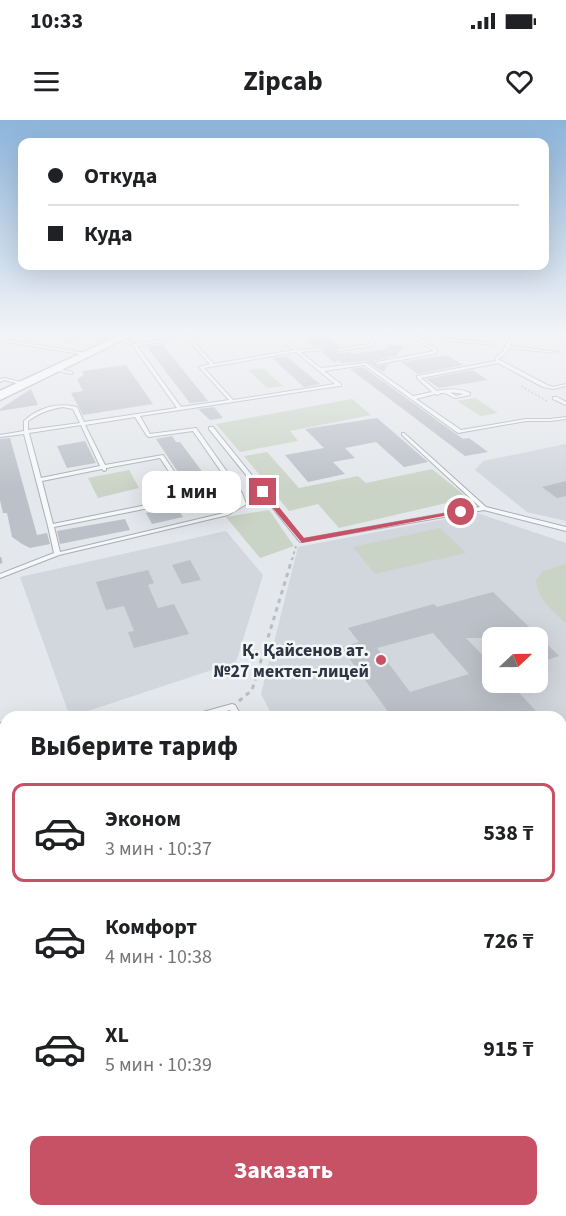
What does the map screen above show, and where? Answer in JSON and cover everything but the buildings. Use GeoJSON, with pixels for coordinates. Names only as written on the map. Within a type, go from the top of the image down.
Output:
{"type":"FeatureCollection","features":[{"type":"Feature","properties":{"kind":"street"},"geometry":{"type":"LineString","coordinates":[[0,396],[20,386]]}},
{"type":"Feature","properties":{"kind":"lane"},"geometry":{"type":"LineString","coordinates":[[162,386],[180,409]]}},
{"type":"Feature","properties":{"kind":"lane"},"geometry":{"type":"LineString","coordinates":[[218,386],[232,401]]}},
{"type":"Feature","properties":{"kind":"lane"},"geometry":{"type":"LineString","coordinates":[[0,436],[331,386]]}},
{"type":"Feature","properties":{"kind":"lane"},"geometry":{"type":"LineString","coordinates":[[395,386],[460,432],[526,420],[566,417]]}},
{"type":"Feature","properties":{"kind":"lane"},"geometry":{"type":"LineString","coordinates":[[426,386],[437,394]]}},
{"type":"Feature","properties":{"kind":"lane"},"geometry":{"type":"LineString","coordinates":[[412,398],[447,392]]}},
{"type":"Feature","properties":{"kind":"lane"},"geometry":{"type":"LineString","coordinates":[[555,398],[566,404]]}},
{"type":"Feature","properties":{"kind":"lane"},"geometry":{"type":"LineString","coordinates":[[57,554],[26,432],[26,421],[41,410],[65,406],[75,408],[104,469]]}},
{"type":"Feature","properties":{"kind":"lane"},"geometry":{"type":"LineString","coordinates":[[0,576],[57,554],[226,514],[243,504],[239,493],[194,429],[149,436],[137,416]]}},
{"type":"Feature","properties":{"kind":"lane"},"geometry":{"type":"LineString","coordinates":[[211,428],[302,541],[484,508],[566,529]]}},
{"type":"Feature","properties":{"kind":"lane"},"geometry":{"type":"LineString","coordinates":[[404,434],[484,508]]}},
{"type":"Feature","properties":{"kind":"lane"},"geometry":{"type":"LineString","coordinates":[[39,480],[161,456],[189,498],[51,526]]}},
{"type":"Feature","properties":{"kind":"lane"},"geometry":{"type":"LineString","coordinates":[[217,711],[232,707],[234,711]]}},
{"type":"Feature","properties":{"kind":"path"},"geometry":{"type":"LineString","coordinates":[[522,386],[546,401]]}},
{"type":"Feature","properties":{"kind":"path"},"geometry":{"type":"LineString","coordinates":[[232,707],[252,690],[296,547],[302,541]]}},
{"type":"Feature","properties":{"kind":"shaded area"},"geometry":{"type":"Polygon","coordinates":[[[566,444],[566,521],[527,512],[475,470],[483,461],[566,444]]]}},
{"type":"Feature","properties":{"kind":"shaded area","name":"Қ. Қайсенов ат. №27 мектеп-лицей"},"geometry":{"type":"Polygon","coordinates":[[[477,513],[566,543],[566,711],[270,711],[261,694],[298,547],[477,513]]]}},
{"type":"Feature","properties":{"kind":"shaded area"},"geometry":{"type":"Polygon","coordinates":[[[226,531],[263,575],[236,662],[88,711],[68,711],[20,577],[226,531]]]}},
{"type":"Feature","properties":{"kind":"green space"},"geometry":{"type":"Polygon","coordinates":[[[475,398],[498,413],[481,416],[457,401],[475,398]]]}},
{"type":"Feature","properties":{"kind":"green space"},"geometry":{"type":"Polygon","coordinates":[[[352,399],[371,415],[290,431],[298,441],[240,452],[216,424],[352,399]]]}},
{"type":"Feature","properties":{"kind":"green space"},"geometry":{"type":"Polygon","coordinates":[[[267,452],[299,488],[358,476],[366,483],[432,469],[468,498],[339,528],[318,504],[289,511],[244,456],[267,452]]]}},
{"type":"Feature","properties":{"kind":"green space"},"geometry":{"type":"Polygon","coordinates":[[[129,470],[139,488],[98,498],[88,478],[129,470]]]}},
{"type":"Feature","properties":{"kind":"green space"},"geometry":{"type":"Polygon","coordinates":[[[269,510],[294,546],[260,558],[226,517],[269,510]]]}},
{"type":"Feature","properties":{"kind":"green space"},"geometry":{"type":"Polygon","coordinates":[[[440,528],[466,553],[375,574],[353,547],[440,528]]]}},
{"type":"Feature","properties":{"kind":"green space"},"geometry":{"type":"Polygon","coordinates":[[[566,564],[566,623],[543,599],[536,580],[543,571],[566,564]]]}},
{"type":"Feature","properties":{"kind":"place","name":"Қ. Қайсенов ат. №27 мектеп-лицей"},"geometry":{"type":"Point","coordinates":[381,660]}},
{"type":"Feature","properties":{"kind":"route"},"geometry":{"type":"LineString","coordinates":[[263,492],[302,541],[461,512]]}}]}
